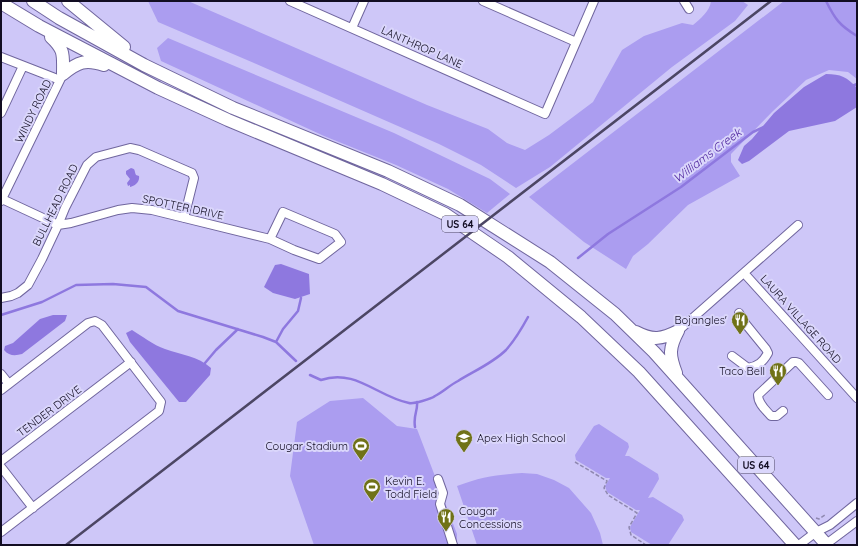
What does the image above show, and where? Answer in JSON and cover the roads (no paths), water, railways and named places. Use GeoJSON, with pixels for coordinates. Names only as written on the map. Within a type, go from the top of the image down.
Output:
{"type":"FeatureCollection","features":[{"type":"Feature","properties":{"kind":"highway","name":"US 64"},"geometry":{"type":"LineString","coordinates":[[34,1],[59,18],[144,65],[233,108],[388,171],[460,205],[550,262],[615,314],[654,352],[826,545]]}},
{"type":"Feature","properties":{"kind":"highway"},"geometry":{"type":"LineString","coordinates":[[68,1],[144,65]]}},
{"type":"Feature","properties":{"kind":"highway","name":"US 64"},"geometry":{"type":"LineString","coordinates":[[1,3],[40,26],[158,88],[228,120],[382,184],[445,214],[508,257],[581,316],[639,372],[795,545]]}},
{"type":"Feature","properties":{"kind":"highway"},"geometry":{"type":"LineString","coordinates":[[40,26],[61,47],[63,55],[62,77]]}},
{"type":"Feature","properties":{"kind":"highway"},"geometry":{"type":"LineString","coordinates":[[62,77],[77,64],[88,62],[121,69]]}},
{"type":"Feature","properties":{"kind":"highway"},"geometry":{"type":"LineString","coordinates":[[631,330],[645,336],[656,338],[667,337],[678,331]]}},
{"type":"Feature","properties":{"kind":"highway"},"geometry":{"type":"LineString","coordinates":[[678,331],[672,344],[670,356],[679,380]]}},
{"type":"Feature","properties":{"kind":"street","name":"LANTHROP LANE"},"geometry":{"type":"LineString","coordinates":[[290,1],[545,114],[576,42]]}},
{"type":"Feature","properties":{"kind":"street"},"geometry":{"type":"LineString","coordinates":[[352,28],[364,1]]}},
{"type":"Feature","properties":{"kind":"street"},"geometry":{"type":"LineString","coordinates":[[482,1],[576,42],[594,1]]}},
{"type":"Feature","properties":{"kind":"street"},"geometry":{"type":"LineString","coordinates":[[684,1],[689,9]]}},
{"type":"Feature","properties":{"kind":"street"},"geometry":{"type":"LineString","coordinates":[[1,57],[23,66],[62,77]]}},
{"type":"Feature","properties":{"kind":"street"},"geometry":{"type":"LineString","coordinates":[[1,113],[23,66]]}},
{"type":"Feature","properties":{"kind":"street","name":"WINDY ROAD"},"geometry":{"type":"LineString","coordinates":[[2,200],[62,77]]}},
{"type":"Feature","properties":{"kind":"street","name":"BULLHEAD ROAD"},"geometry":{"type":"LineString","coordinates":[[1,298],[11,296],[26,288],[87,165],[96,157],[130,148],[139,150],[192,173],[194,178],[184,218]]}},
{"type":"Feature","properties":{"kind":"street"},"geometry":{"type":"LineString","coordinates":[[2,200],[58,225]]}},
{"type":"Feature","properties":{"kind":"street","name":"SPOTTER DRIVE"},"geometry":{"type":"LineString","coordinates":[[58,225],[132,208],[152,210],[270,238],[319,260],[341,242],[335,234],[283,212],[270,238]]}},
{"type":"Feature","properties":{"kind":"street"},"geometry":{"type":"LineString","coordinates":[[678,331],[798,225]]}},
{"type":"Feature","properties":{"kind":"street","name":"LAURA VILLAGE ROAD"},"geometry":{"type":"LineString","coordinates":[[744,273],[857,398]]}},
{"type":"Feature","properties":{"kind":"street"},"geometry":{"type":"LineString","coordinates":[[732,356],[748,368],[756,366],[765,359],[768,353],[744,322],[739,313]]}},
{"type":"Feature","properties":{"kind":"street"},"geometry":{"type":"LineString","coordinates":[[1,390],[88,323],[95,321],[102,325],[162,402],[159,411],[1,532]]}},
{"type":"Feature","properties":{"kind":"street","name":"TENDER DRIVE"},"geometry":{"type":"LineString","coordinates":[[1,461],[131,362]]}},
{"type":"Feature","properties":{"kind":"street"},"geometry":{"type":"LineString","coordinates":[[783,411],[776,416],[771,416],[760,404],[758,395],[793,362],[799,363],[828,395]]}},
{"type":"Feature","properties":{"kind":"street"},"geometry":{"type":"LineString","coordinates":[[1,374],[9,384]]}},
{"type":"Feature","properties":{"kind":"street"},"geometry":{"type":"LineString","coordinates":[[1,467],[33,508]]}},
{"type":"Feature","properties":{"kind":"street"},"geometry":{"type":"LineString","coordinates":[[438,478],[443,493],[440,504],[453,545]]}},
{"type":"Feature","properties":{"kind":"street"},"geometry":{"type":"LineString","coordinates":[[799,545],[816,532],[830,525],[857,503]]}},
{"type":"Feature","properties":{"kind":"street"},"geometry":{"type":"LineString","coordinates":[[826,545],[857,521]]}},
{"type":"Feature","properties":{"kind":"waterway"},"geometry":{"type":"LineString","coordinates":[[826,1],[838,21],[857,36]]}},
{"type":"Feature","properties":{"kind":"waterway","name":"Williams Creek"},"geometry":{"type":"LineString","coordinates":[[852,86],[857,84]]}},
{"type":"Feature","properties":{"kind":"waterway","name":"Williams Creek"},"geometry":{"type":"LineString","coordinates":[[578,258],[608,234],[681,187],[753,132],[764,127]]}},
{"type":"Feature","properties":{"kind":"waterway"},"geometry":{"type":"LineString","coordinates":[[1,315],[42,302],[76,285],[113,284],[146,287],[178,311],[276,342],[296,361]]}},
{"type":"Feature","properties":{"kind":"waterway"},"geometry":{"type":"LineString","coordinates":[[276,342],[283,329],[298,311],[301,298]]}},
{"type":"Feature","properties":{"kind":"waterway","name":"Williams Creek"},"geometry":{"type":"LineString","coordinates":[[310,375],[321,380],[333,377],[356,380],[398,400],[415,403],[438,394],[501,355],[521,330],[528,317]]}},
{"type":"Feature","properties":{"kind":"waterway"},"geometry":{"type":"LineString","coordinates":[[205,363],[238,329]]}},
{"type":"Feature","properties":{"kind":"waterway","name":"Williams Creek"},"geometry":{"type":"LineString","coordinates":[[415,427],[417,402]]}},
{"type":"Feature","properties":{"kind":"railway"},"geometry":{"type":"LineString","coordinates":[[66,545],[771,1]]}},
{"type":"Feature","properties":{"kind":"place","name":"Bojangles'"},"geometry":{"type":"Point","coordinates":[740,335]}},
{"type":"Feature","properties":{"kind":"place","name":"Taco Bell"},"geometry":{"type":"Point","coordinates":[778,386]}},
{"type":"Feature","properties":{"kind":"place","name":"Apex High School"},"geometry":{"type":"Point","coordinates":[464,453]}},
{"type":"Feature","properties":{"kind":"place","name":"Cougar Stadium"},"geometry":{"type":"Point","coordinates":[361,461]}},
{"type":"Feature","properties":{"kind":"place","name":"Kevin E. Todd Field"},"geometry":{"type":"Point","coordinates":[372,502]}},
{"type":"Feature","properties":{"kind":"place","name":"Cougar Concessions"},"geometry":{"type":"Point","coordinates":[446,532]}}]}
